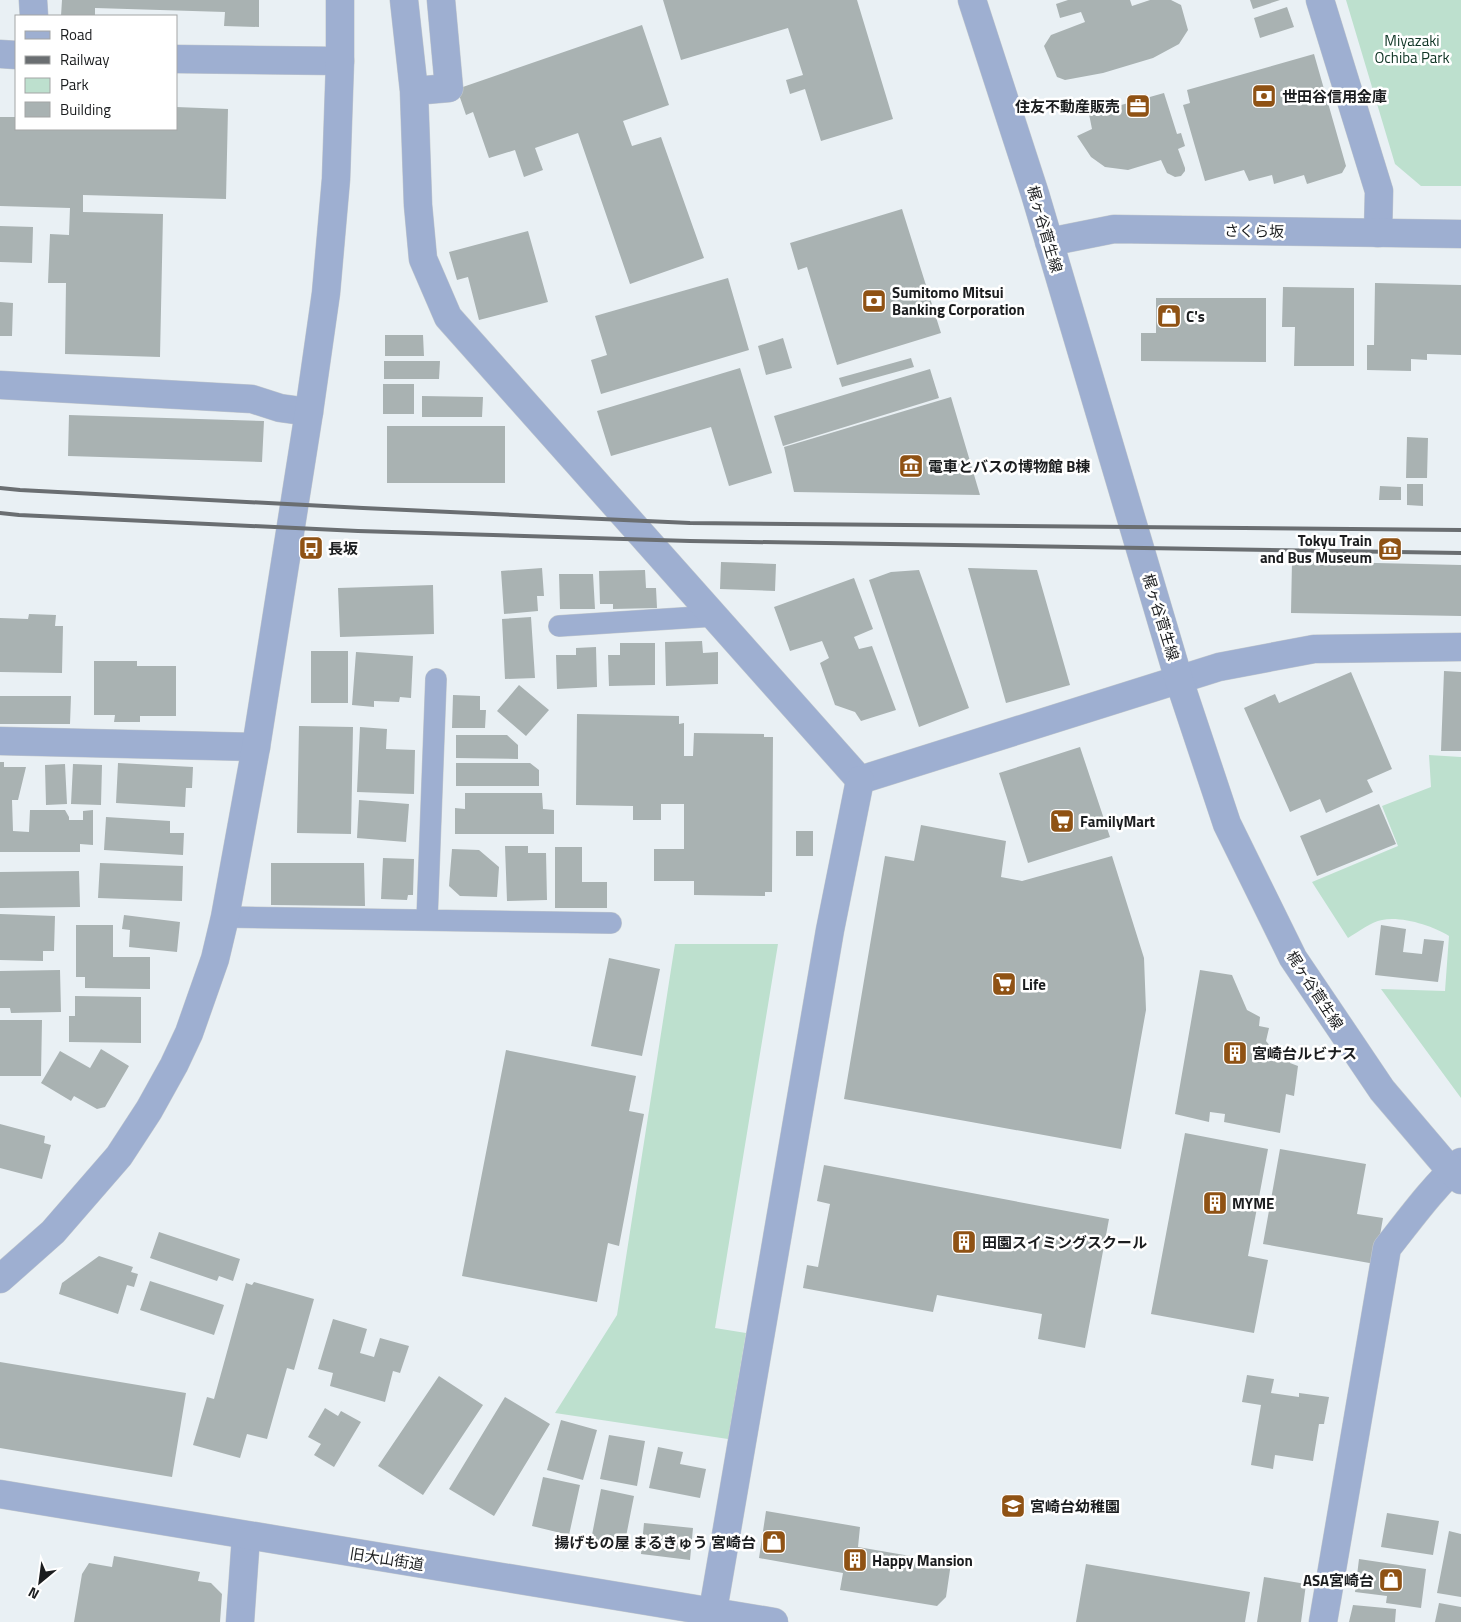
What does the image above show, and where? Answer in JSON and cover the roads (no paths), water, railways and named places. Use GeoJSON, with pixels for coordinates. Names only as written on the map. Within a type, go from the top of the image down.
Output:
{"type":"FeatureCollection","features":[{"type":"Feature","properties":{"kind":"street"},"geometry":{"type":"LineString","coordinates":[[33,0],[34,15]]}},
{"type":"Feature","properties":{"kind":"street"},"geometry":{"type":"LineString","coordinates":[[0,1279],[53,1232],[120,1156],[149,1110],[189,1033],[215,959],[225,917],[256,747],[326,293],[336,179],[340,0]]}},
{"type":"Feature","properties":{"kind":"street"},"geometry":{"type":"LineString","coordinates":[[404,0],[414,91],[418,205],[423,259],[448,317],[860,780]]}},
{"type":"Feature","properties":{"kind":"street"},"geometry":{"type":"LineString","coordinates":[[414,91],[448,88],[441,0]]}},
{"type":"Feature","properties":{"kind":"street","name":"梶ヶ谷菅生線"},"geometry":{"type":"LineString","coordinates":[[972,0],[1036,194],[1179,680],[1227,824],[1293,958],[1382,1090],[1458,1171]]}},
{"type":"Feature","properties":{"kind":"street"},"geometry":{"type":"LineString","coordinates":[[1320,0],[1379,191],[1378,233]]}},
{"type":"Feature","properties":{"kind":"street"},"geometry":{"type":"LineString","coordinates":[[0,54],[15,55]]}},
{"type":"Feature","properties":{"kind":"street"},"geometry":{"type":"LineString","coordinates":[[178,59],[340,62]]}},
{"type":"Feature","properties":{"kind":"street","name":"さくら坂"},"geometry":{"type":"LineString","coordinates":[[1049,242],[1114,229],[1461,234]]}},
{"type":"Feature","properties":{"kind":"street"},"geometry":{"type":"LineString","coordinates":[[0,385],[252,399],[280,408],[309,412]]}},
{"type":"Feature","properties":{"kind":"street"},"geometry":{"type":"LineString","coordinates":[[860,780],[1219,667],[1314,649],[1461,647]]}},
{"type":"Feature","properties":{"kind":"street"},"geometry":{"type":"LineString","coordinates":[[0,741],[256,747]]}},
{"type":"Feature","properties":{"kind":"street"},"geometry":{"type":"LineString","coordinates":[[712,1617],[830,930],[860,780]]}},
{"type":"Feature","properties":{"kind":"street"},"geometry":{"type":"LineString","coordinates":[[1323,1622],[1387,1248],[1458,1171]]}},
{"type":"Feature","properties":{"kind":"street","name":"旧大山街道"},"geometry":{"type":"LineString","coordinates":[[0,1494],[712,1617],[774,1622]]}},
{"type":"Feature","properties":{"kind":"street"},"geometry":{"type":"LineString","coordinates":[[240,1622],[246,1536]]}},
{"type":"Feature","properties":{"kind":"lane"},"geometry":{"type":"LineString","coordinates":[[559,626],[714,616]]}},
{"type":"Feature","properties":{"kind":"lane"},"geometry":{"type":"LineString","coordinates":[[427,920],[436,678]]}},
{"type":"Feature","properties":{"kind":"lane"},"geometry":{"type":"LineString","coordinates":[[225,917],[611,923]]}},
{"type":"Feature","properties":{"kind":"railway"},"geometry":{"type":"LineString","coordinates":[[0,488],[363,508],[690,523],[1461,530]]}},
{"type":"Feature","properties":{"kind":"railway"},"geometry":{"type":"LineString","coordinates":[[0,513],[358,531],[690,541],[1461,553]]}},
{"type":"Feature","properties":{"kind":"place","name":"世田谷信用金庫"},"geometry":{"type":"Point","coordinates":[1264,96]}},
{"type":"Feature","properties":{"kind":"place","name":"住友不動産販売"},"geometry":{"type":"Point","coordinates":[1138,106]}},
{"type":"Feature","properties":{"kind":"place","name":"Sumitomo Mitsui Banking Corporation"},"geometry":{"type":"Point","coordinates":[874,301]}},
{"type":"Feature","properties":{"kind":"place","name":"C's"},"geometry":{"type":"Point","coordinates":[1169,316]}},
{"type":"Feature","properties":{"kind":"place","name":"電車とバスの博物館 B棟"},"geometry":{"type":"Point","coordinates":[911,466]}},
{"type":"Feature","properties":{"kind":"place","name":"長坂"},"geometry":{"type":"Point","coordinates":[311,548]}},
{"type":"Feature","properties":{"kind":"place","name":"Tokyu Train and Bus Museum"},"geometry":{"type":"Point","coordinates":[1390,549]}},
{"type":"Feature","properties":{"kind":"place","name":"FamilyMart"},"geometry":{"type":"Point","coordinates":[1062,821]}},
{"type":"Feature","properties":{"kind":"place","name":"Life"},"geometry":{"type":"Point","coordinates":[1004,984]}},
{"type":"Feature","properties":{"kind":"place","name":"宮崎台ルビナス"},"geometry":{"type":"Point","coordinates":[1235,1053]}},
{"type":"Feature","properties":{"kind":"place","name":"MYME"},"geometry":{"type":"Point","coordinates":[1215,1203]}},
{"type":"Feature","properties":{"kind":"place","name":"田園スイミングスクール"},"geometry":{"type":"Point","coordinates":[964,1242]}},
{"type":"Feature","properties":{"kind":"place","name":"宮崎台幼稚園"},"geometry":{"type":"Point","coordinates":[1013,1506]}},
{"type":"Feature","properties":{"kind":"place","name":"揚げもの屋 まるきゅう 宮崎台"},"geometry":{"type":"Point","coordinates":[774,1542]}},
{"type":"Feature","properties":{"kind":"place","name":"Happy Mansion"},"geometry":{"type":"Point","coordinates":[855,1560]}},
{"type":"Feature","properties":{"kind":"place","name":"ASA宮崎台"},"geometry":{"type":"Point","coordinates":[1391,1580]}},
{"type":"Feature","properties":{"kind":"park label","name":"Miyazaki Ochiba Park"},"geometry":{"type":"Point","coordinates":[1412,48]}}]}
